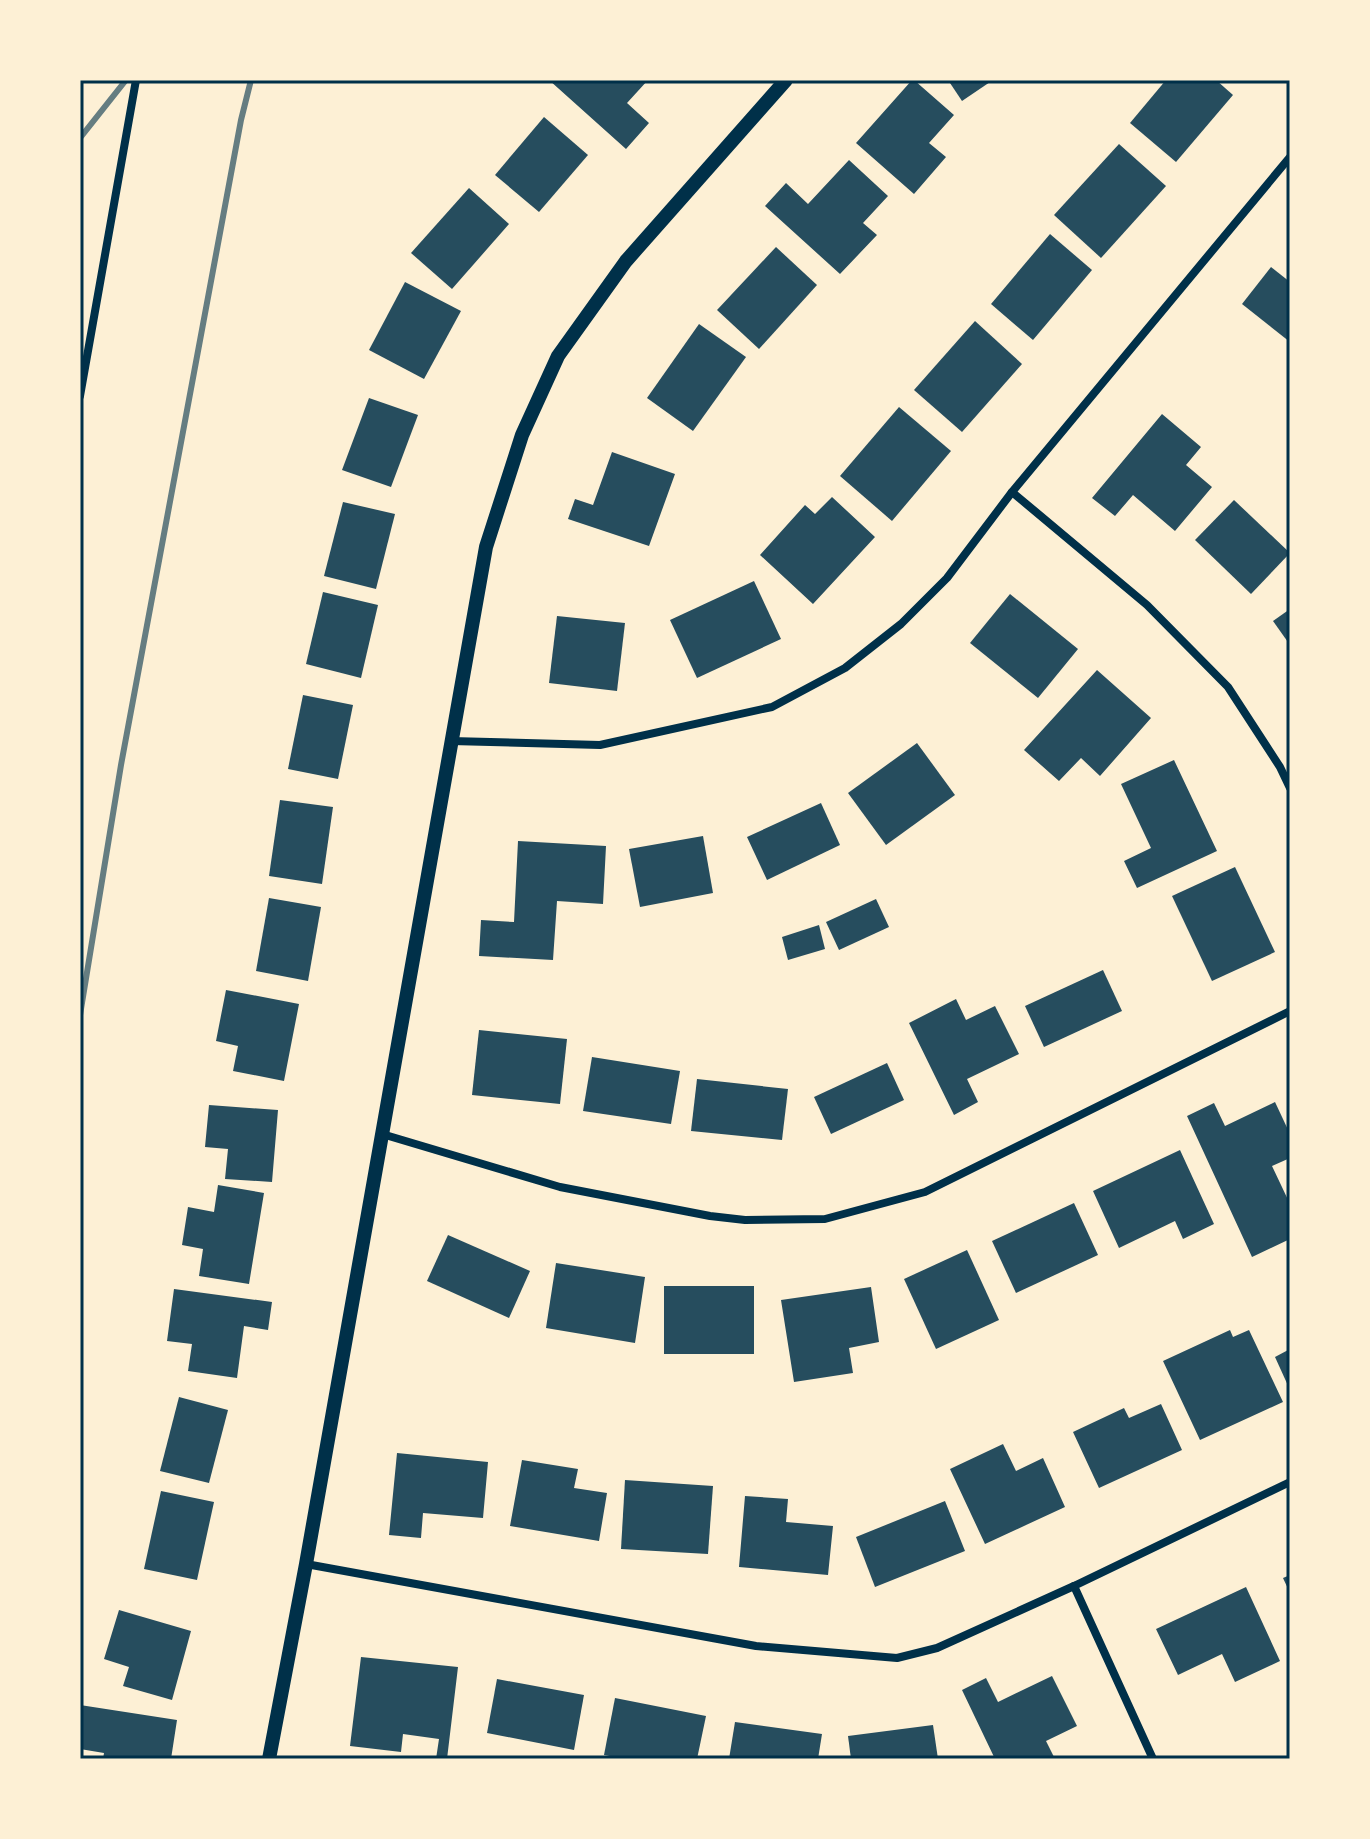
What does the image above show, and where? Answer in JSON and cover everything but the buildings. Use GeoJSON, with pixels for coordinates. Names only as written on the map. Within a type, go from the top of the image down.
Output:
{"type":"FeatureCollection","features":[{"type":"Feature","properties":{"kind":"street"},"geometry":{"type":"LineString","coordinates":[[80,396],[136,80]]}},
{"type":"Feature","properties":{"kind":"street"},"geometry":{"type":"LineString","coordinates":[[269,1759],[486,547],[522,435],[558,356],[626,261],[786,80]]}},
{"type":"Feature","properties":{"kind":"street"},"geometry":{"type":"LineString","coordinates":[[450,741],[600,745],[772,707],[845,668],[901,624],[947,578],[1012,492],[1288,163]]}},
{"type":"Feature","properties":{"kind":"street"},"geometry":{"type":"LineString","coordinates":[[1012,492],[1147,605],[1228,687],[1280,767],[1290,788]]}},
{"type":"Feature","properties":{"kind":"street"},"geometry":{"type":"LineString","coordinates":[[382,1134],[560,1187],[695,1213],[745,1220],[825,1219],[925,1192],[1290,1011]]}},
{"type":"Feature","properties":{"kind":"street"},"geometry":{"type":"LineString","coordinates":[[306,1564],[756,1646],[897,1658],[937,1648],[1290,1482]]}},
{"type":"Feature","properties":{"kind":"street"},"geometry":{"type":"LineString","coordinates":[[1074,1586],[1153,1759]]}},
{"type":"Feature","properties":{"kind":"railway"},"geometry":{"type":"LineString","coordinates":[[80,138],[126,80]]}},
{"type":"Feature","properties":{"kind":"railway"},"geometry":{"type":"LineString","coordinates":[[80,1015],[121,765],[251,80]]}}]}
